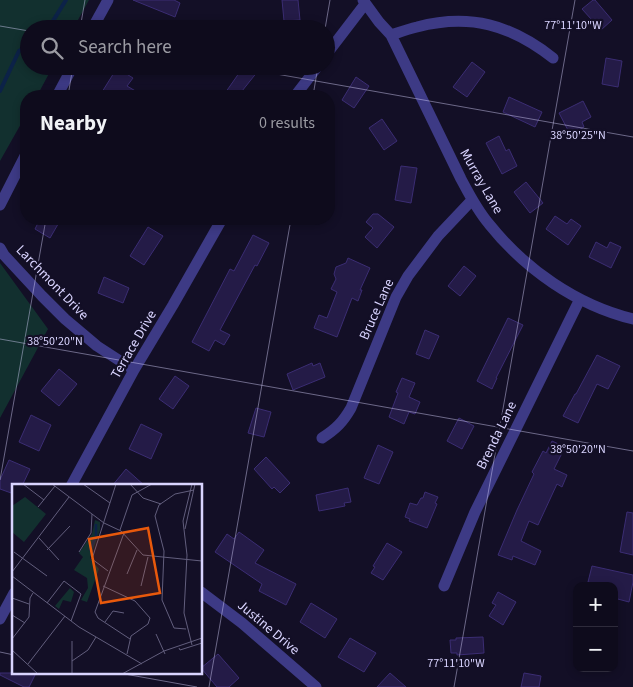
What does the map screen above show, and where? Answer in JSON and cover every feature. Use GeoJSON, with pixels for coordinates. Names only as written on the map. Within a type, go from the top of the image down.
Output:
{"type":"FeatureCollection","features":[{"type":"Feature","properties":{"kind":"street"},"geometry":{"type":"LineString","coordinates":[[97,20],[108,0]]}},
{"type":"Feature","properties":{"kind":"street"},"geometry":{"type":"LineString","coordinates":[[335,42],[364,2]]}},
{"type":"Feature","properties":{"kind":"street","name":"Murray Lane"},"geometry":{"type":"LineString","coordinates":[[364,2],[391,35],[472,200],[488,223],[509,247],[554,284],[580,299],[607,311],[633,319]]}},
{"type":"Feature","properties":{"kind":"street"},"geometry":{"type":"LineString","coordinates":[[391,35],[442,22],[462,20],[479,22],[500,27],[519,35],[537,44],[554,58]]}},
{"type":"Feature","properties":{"kind":"street"},"geometry":{"type":"LineString","coordinates":[[60,90],[68,75]]}},
{"type":"Feature","properties":{"kind":"street"},"geometry":{"type":"LineString","coordinates":[[300,90],[311,75]]}},
{"type":"Feature","properties":{"kind":"street"},"geometry":{"type":"LineString","coordinates":[[0,205],[20,166]]}},
{"type":"Feature","properties":{"kind":"street","name":"Bruce Lane"},"geometry":{"type":"LineString","coordinates":[[322,438],[335,430],[345,419],[351,408],[396,297],[408,276],[438,236],[472,200]]}},
{"type":"Feature","properties":{"kind":"street","name":"Terrace Drive"},"geometry":{"type":"LineString","coordinates":[[72,484],[134,370],[219,225]]}},
{"type":"Feature","properties":{"kind":"street","name":"Larchmont Drive"},"geometry":{"type":"LineString","coordinates":[[0,248],[4,255],[36,290],[65,319],[97,346],[134,370]]}},
{"type":"Feature","properties":{"kind":"street","name":"Brenda Lane"},"geometry":{"type":"LineString","coordinates":[[444,586],[475,512],[580,299]]}},
{"type":"Feature","properties":{"kind":"street","name":"Justine Drive"},"geometry":{"type":"LineString","coordinates":[[202,593],[242,623],[316,687]]}},
{"type":"Feature","properties":{"kind":"street"},"geometry":{"type":"LineString","coordinates":[[0,619],[12,597]]}},
{"type":"Feature","properties":{"kind":"green space"},"geometry":{"type":"Polygon","coordinates":[[[0,0],[89,0],[78,20],[20,20],[20,75],[48,75],[40,90],[20,90],[20,126],[0,161],[0,0]]]}},
{"type":"Feature","properties":{"kind":"green space"},"geometry":{"type":"Polygon","coordinates":[[[0,263],[48,329],[0,418],[0,263]]]}},
{"type":"Feature","properties":{"kind":"building"},"geometry":{"type":"Polygon","coordinates":[[[133,0],[174,0],[180,3],[175,17],[133,0]]]}},
{"type":"Feature","properties":{"kind":"building"},"geometry":{"type":"Polygon","coordinates":[[[282,0],[298,0],[300,20],[284,20],[282,0]]]}},
{"type":"Feature","properties":{"kind":"building"},"geometry":{"type":"Polygon","coordinates":[[[593,0],[612,20],[601,30],[582,9],[593,0]]]}},
{"type":"Feature","properties":{"kind":"building"},"geometry":{"type":"Polygon","coordinates":[[[606,58],[622,61],[618,87],[602,84],[606,58]]]}},
{"type":"Feature","properties":{"kind":"building"},"geometry":{"type":"Polygon","coordinates":[[[472,62],[485,72],[467,97],[453,87],[472,62]]]}},
{"type":"Feature","properties":{"kind":"building"},"geometry":{"type":"Polygon","coordinates":[[[113,75],[128,75],[133,78],[127,86],[134,90],[103,90],[113,75]]]}},
{"type":"Feature","properties":{"kind":"building"},"geometry":{"type":"Polygon","coordinates":[[[238,75],[255,75],[243,90],[227,90],[238,75]]]}},
{"type":"Feature","properties":{"kind":"building"},"geometry":{"type":"Polygon","coordinates":[[[356,77],[369,86],[354,108],[342,100],[356,77]]]}},
{"type":"Feature","properties":{"kind":"building"},"geometry":{"type":"Polygon","coordinates":[[[509,97],[542,112],[535,127],[503,112],[509,97]]]}},
{"type":"Feature","properties":{"kind":"building"},"geometry":{"type":"Polygon","coordinates":[[[583,101],[591,117],[582,122],[584,127],[570,134],[559,113],[583,101]]]}},
{"type":"Feature","properties":{"kind":"building"},"geometry":{"type":"Polygon","coordinates":[[[382,119],[397,141],[384,150],[369,128],[382,119]]]}},
{"type":"Feature","properties":{"kind":"building"},"geometry":{"type":"Polygon","coordinates":[[[499,136],[506,151],[509,149],[517,166],[502,174],[486,143],[499,136]]]}},
{"type":"Feature","properties":{"kind":"building"},"geometry":{"type":"Polygon","coordinates":[[[401,166],[417,168],[411,203],[395,200],[401,166]]]}},
{"type":"Feature","properties":{"kind":"building"},"geometry":{"type":"Polygon","coordinates":[[[526,182],[543,203],[530,213],[514,192],[526,182]]]}},
{"type":"Feature","properties":{"kind":"building"},"geometry":{"type":"Polygon","coordinates":[[[373,214],[378,214],[394,227],[377,248],[365,237],[373,228],[366,222],[373,214]]]}},
{"type":"Feature","properties":{"kind":"building"},"geometry":{"type":"Polygon","coordinates":[[[555,216],[567,224],[571,219],[581,226],[568,245],[546,229],[555,216]]]}},
{"type":"Feature","properties":{"kind":"building"},"geometry":{"type":"Polygon","coordinates":[[[37,225],[58,225],[50,238],[35,229],[37,225]]]}},
{"type":"Feature","properties":{"kind":"building"},"geometry":{"type":"Polygon","coordinates":[[[148,227],[163,236],[144,265],[130,256],[148,227]]]}},
{"type":"Feature","properties":{"kind":"building"},"geometry":{"type":"Polygon","coordinates":[[[253,235],[269,243],[220,330],[230,335],[224,345],[215,340],[209,351],[192,342],[230,269],[234,271],[253,235]]]}},
{"type":"Feature","properties":{"kind":"building"},"geometry":{"type":"Polygon","coordinates":[[[596,242],[607,248],[610,242],[621,247],[611,268],[589,257],[596,242]]]}},
{"type":"Feature","properties":{"kind":"building"},"geometry":{"type":"Polygon","coordinates":[[[348,258],[370,268],[360,290],[362,290],[358,301],[352,298],[337,337],[314,328],[319,315],[327,318],[337,292],[331,289],[336,279],[334,274],[336,267],[346,263],[348,258]]]}},
{"type":"Feature","properties":{"kind":"building"},"geometry":{"type":"Polygon","coordinates":[[[464,266],[476,276],[460,296],[448,286],[464,266]]]}},
{"type":"Feature","properties":{"kind":"building"},"geometry":{"type":"Polygon","coordinates":[[[104,277],[129,288],[123,303],[98,293],[104,277]]]}},
{"type":"Feature","properties":{"kind":"building"},"geometry":{"type":"Polygon","coordinates":[[[508,318],[523,325],[492,389],[477,381],[508,318]]]}},
{"type":"Feature","properties":{"kind":"building"},"geometry":{"type":"Polygon","coordinates":[[[425,330],[439,336],[429,359],[416,354],[425,330]]]}},
{"type":"Feature","properties":{"kind":"building"},"geometry":{"type":"Polygon","coordinates":[[[597,355],[620,366],[608,389],[597,384],[578,423],[563,416],[597,355]]]}},
{"type":"Feature","properties":{"kind":"building"},"geometry":{"type":"Polygon","coordinates":[[[312,363],[313,366],[320,363],[325,377],[293,390],[287,374],[312,363]]]}},
{"type":"Feature","properties":{"kind":"building"},"geometry":{"type":"Polygon","coordinates":[[[59,369],[77,384],[59,406],[41,391],[59,369]]]}},
{"type":"Feature","properties":{"kind":"building"},"geometry":{"type":"Polygon","coordinates":[[[175,376],[189,386],[173,409],[159,399],[175,376]]]}},
{"type":"Feature","properties":{"kind":"building"},"geometry":{"type":"Polygon","coordinates":[[[402,378],[415,383],[409,397],[420,402],[415,414],[409,412],[404,424],[389,417],[402,378]]]}},
{"type":"Feature","properties":{"kind":"building"},"geometry":{"type":"Polygon","coordinates":[[[256,408],[271,412],[264,437],[248,433],[256,408]]]}},
{"type":"Feature","properties":{"kind":"building"},"geometry":{"type":"Polygon","coordinates":[[[31,415],[51,425],[39,451],[19,442],[31,415]]]}},
{"type":"Feature","properties":{"kind":"building"},"geometry":{"type":"Polygon","coordinates":[[[459,418],[474,426],[462,449],[447,441],[459,418]]]}},
{"type":"Feature","properties":{"kind":"building"},"geometry":{"type":"Polygon","coordinates":[[[141,424],[162,434],[151,459],[129,449],[141,424]]]}},
{"type":"Feature","properties":{"kind":"building"},"geometry":{"type":"Polygon","coordinates":[[[552,441],[565,447],[554,469],[567,475],[562,487],[557,484],[538,525],[529,521],[521,541],[541,551],[535,565],[513,556],[512,560],[498,555],[534,474],[532,472],[543,451],[546,453],[552,441]]]}},
{"type":"Feature","properties":{"kind":"building"},"geometry":{"type":"Polygon","coordinates":[[[378,445],[393,452],[379,484],[364,478],[378,445]]]}},
{"type":"Feature","properties":{"kind":"building"},"geometry":{"type":"Polygon","coordinates":[[[266,457],[290,483],[280,493],[274,487],[272,489],[254,469],[266,457]]]}},
{"type":"Feature","properties":{"kind":"building"},"geometry":{"type":"Polygon","coordinates":[[[9,460],[30,469],[23,484],[12,484],[12,493],[0,489],[0,480],[9,460]]]}},
{"type":"Feature","properties":{"kind":"building"},"geometry":{"type":"Polygon","coordinates":[[[126,469],[143,484],[114,484],[126,469]]]}},
{"type":"Feature","properties":{"kind":"building"},"geometry":{"type":"Polygon","coordinates":[[[348,488],[351,502],[344,503],[345,506],[319,511],[316,495],[348,488]]]}},
{"type":"Feature","properties":{"kind":"building"},"geometry":{"type":"Polygon","coordinates":[[[425,492],[438,497],[427,528],[409,521],[410,519],[405,517],[410,503],[417,505],[425,492]]]}},
{"type":"Feature","properties":{"kind":"building"},"geometry":{"type":"Polygon","coordinates":[[[627,512],[633,513],[633,555],[620,552],[627,512]]]}},
{"type":"Feature","properties":{"kind":"building"},"geometry":{"type":"Polygon","coordinates":[[[239,532],[264,550],[255,563],[296,584],[286,605],[259,591],[262,584],[215,552],[227,534],[234,539],[239,532]]]}},
{"type":"Feature","properties":{"kind":"building"},"geometry":{"type":"Polygon","coordinates":[[[387,543],[402,552],[383,580],[371,573],[375,567],[373,566],[387,543]]]}},
{"type":"Feature","properties":{"kind":"building"},"geometry":{"type":"Polygon","coordinates":[[[592,566],[633,575],[629,602],[618,599],[618,582],[588,582],[592,566]]]}},
{"type":"Feature","properties":{"kind":"building"},"geometry":{"type":"Polygon","coordinates":[[[498,592],[516,602],[503,625],[489,616],[496,605],[492,603],[498,592]]]}},
{"type":"Feature","properties":{"kind":"building"},"geometry":{"type":"Polygon","coordinates":[[[311,603],[337,619],[325,638],[300,622],[311,603]]]}},
{"type":"Feature","properties":{"kind":"building"},"geometry":{"type":"Polygon","coordinates":[[[483,637],[484,653],[457,655],[457,653],[451,653],[450,640],[483,637]]]}},
{"type":"Feature","properties":{"kind":"building"},"geometry":{"type":"Polygon","coordinates":[[[350,638],[376,653],[364,672],[338,657],[350,638]]]}},
{"type":"Feature","properties":{"kind":"building"},"geometry":{"type":"Polygon","coordinates":[[[218,654],[239,678],[229,687],[217,687],[202,667],[218,654]]]}},
{"type":"Feature","properties":{"kind":"building"},"geometry":{"type":"Polygon","coordinates":[[[0,673],[36,674],[29,687],[24,687],[0,675],[0,673]]]}},
{"type":"Feature","properties":{"kind":"building"},"geometry":{"type":"Polygon","coordinates":[[[390,673],[406,687],[377,687],[390,673]]]}},
{"type":"Feature","properties":{"kind":"building"},"geometry":{"type":"Polygon","coordinates":[[[524,673],[541,676],[539,687],[521,687],[524,673]]]}},
{"type":"Feature","properties":{"kind":"waterway"},"geometry":{"type":"LineString","coordinates":[[54,20],[66,0]]}},
{"type":"Feature","properties":{"kind":"waterway"},"geometry":{"type":"LineString","coordinates":[[0,91],[20,50]]}}]}
